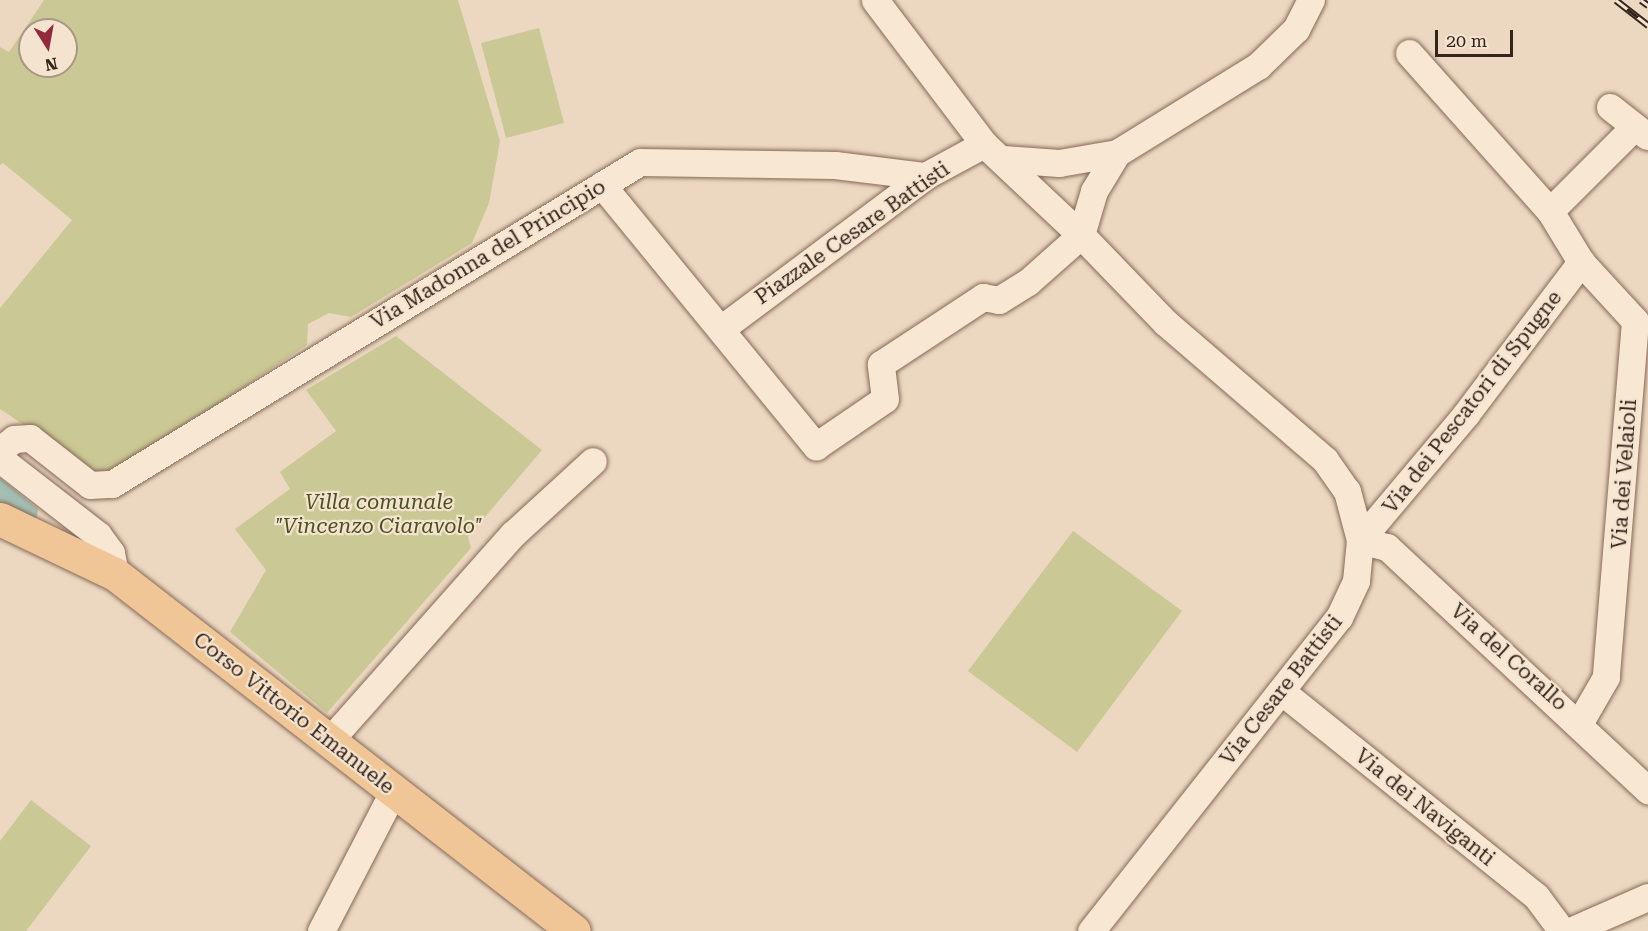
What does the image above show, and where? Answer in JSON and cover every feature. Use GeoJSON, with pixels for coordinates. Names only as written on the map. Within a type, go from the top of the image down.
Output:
{"type":"FeatureCollection","features":[{"type":"Feature","properties":{"kind":"main road","name":"Corso Vittorio Emanuele"},"geometry":{"type":"LineString","coordinates":[[0,519],[115,574],[574,931]]}},
{"type":"Feature","properties":{"kind":"street","name":"Via Cesare Battisti"},"geometry":{"type":"LineString","coordinates":[[875,0],[994,152],[1082,236],[1166,323],[1325,460],[1347,491],[1360,540],[1356,581],[1339,617],[1092,931]]}},
{"type":"Feature","properties":{"kind":"street"},"geometry":{"type":"LineString","coordinates":[[994,152],[1059,164],[1117,153],[1258,66],[1296,29],[1311,0]]}},
{"type":"Feature","properties":{"kind":"street","name":"Via dei Velaioli"},"geometry":{"type":"LineString","coordinates":[[1409,53],[1550,211],[1581,262],[1635,321],[1606,677],[1580,722]]}},
{"type":"Feature","properties":{"kind":"street"},"geometry":{"type":"LineString","coordinates":[[1550,211],[1641,132],[1610,107]]}},
{"type":"Feature","properties":{"kind":"street","name":"Piazzale Cesare Battisti"},"geometry":{"type":"LineString","coordinates":[[722,327],[925,176],[994,152]]}},
{"type":"Feature","properties":{"kind":"street"},"geometry":{"type":"LineString","coordinates":[[602,185],[722,327],[816,446],[885,399],[880,364],[983,297],[999,300],[1028,282],[1082,236],[1094,191],[1117,153]]}},
{"type":"Feature","properties":{"kind":"street","name":"Via Madonna del Principio"},"geometry":{"type":"LineString","coordinates":[[0,450],[14,440],[30,438],[90,485],[112,484],[640,162],[835,165],[925,176]]}},
{"type":"Feature","properties":{"kind":"street","name":"Via dei Pescatori di Spugne"},"geometry":{"type":"LineString","coordinates":[[1360,540],[1466,414],[1581,262]]}},
{"type":"Feature","properties":{"kind":"street"},"geometry":{"type":"LineString","coordinates":[[0,459],[98,535],[111,553],[115,574]]}},
{"type":"Feature","properties":{"kind":"street"},"geometry":{"type":"LineString","coordinates":[[329,741],[513,534],[593,461]]}},
{"type":"Feature","properties":{"kind":"street","name":"Via del Corallo"},"geometry":{"type":"LineString","coordinates":[[1360,540],[1387,547],[1580,722],[1648,790]]}},
{"type":"Feature","properties":{"kind":"street","name":"Via dei Naviganti"},"geometry":{"type":"LineString","coordinates":[[1281,691],[1536,896],[1563,931]]}},
{"type":"Feature","properties":{"kind":"street"},"geometry":{"type":"LineString","coordinates":[[321,931],[394,790]]}},
{"type":"Feature","properties":{"kind":"street"},"geometry":{"type":"LineString","coordinates":[[1570,931],[1648,897]]}},
{"type":"Feature","properties":{"kind":"green space"},"geometry":{"type":"Polygon","coordinates":[[[44,0],[458,0],[500,141],[489,203],[472,243],[351,317],[329,313],[308,324],[307,345],[113,473],[96,473],[0,409],[0,308],[72,220],[3,163],[0,165],[0,47],[9,52],[18,39],[18,78],[78,78],[78,18],[32,18],[44,0]]]}},
{"type":"Feature","properties":{"kind":"green space"},"geometry":{"type":"Polygon","coordinates":[[[539,28],[564,123],[506,138],[481,43],[539,28]]]}},
{"type":"Feature","properties":{"kind":"green space","name":"Villa comunale \"Vincenzo Ciaravolo\""},"geometry":{"type":"Polygon","coordinates":[[[396,336],[542,450],[468,537],[471,548],[327,713],[230,632],[266,570],[235,529],[290,489],[280,472],[336,431],[306,390],[396,336]]]}},
{"type":"Feature","properties":{"kind":"green space"},"geometry":{"type":"Polygon","coordinates":[[[1073,531],[1182,611],[1077,752],[968,671],[1073,531]]]}},
{"type":"Feature","properties":{"kind":"green space"},"geometry":{"type":"Polygon","coordinates":[[[31,800],[91,846],[26,931],[0,931],[0,841],[31,800]]]}},
{"type":"Feature","properties":{"kind":"shaded area"},"geometry":{"type":"Polygon","coordinates":[[[0,478],[38,509],[37,517],[34,519],[0,505],[0,478]]]}},
{"type":"Feature","properties":{"kind":"railway"},"geometry":{"type":"LineString","coordinates":[[1616,0],[1648,25]]}},
{"type":"Feature","properties":{"kind":"railway"},"geometry":{"type":"LineString","coordinates":[[1641,0],[1648,5]]}}]}
